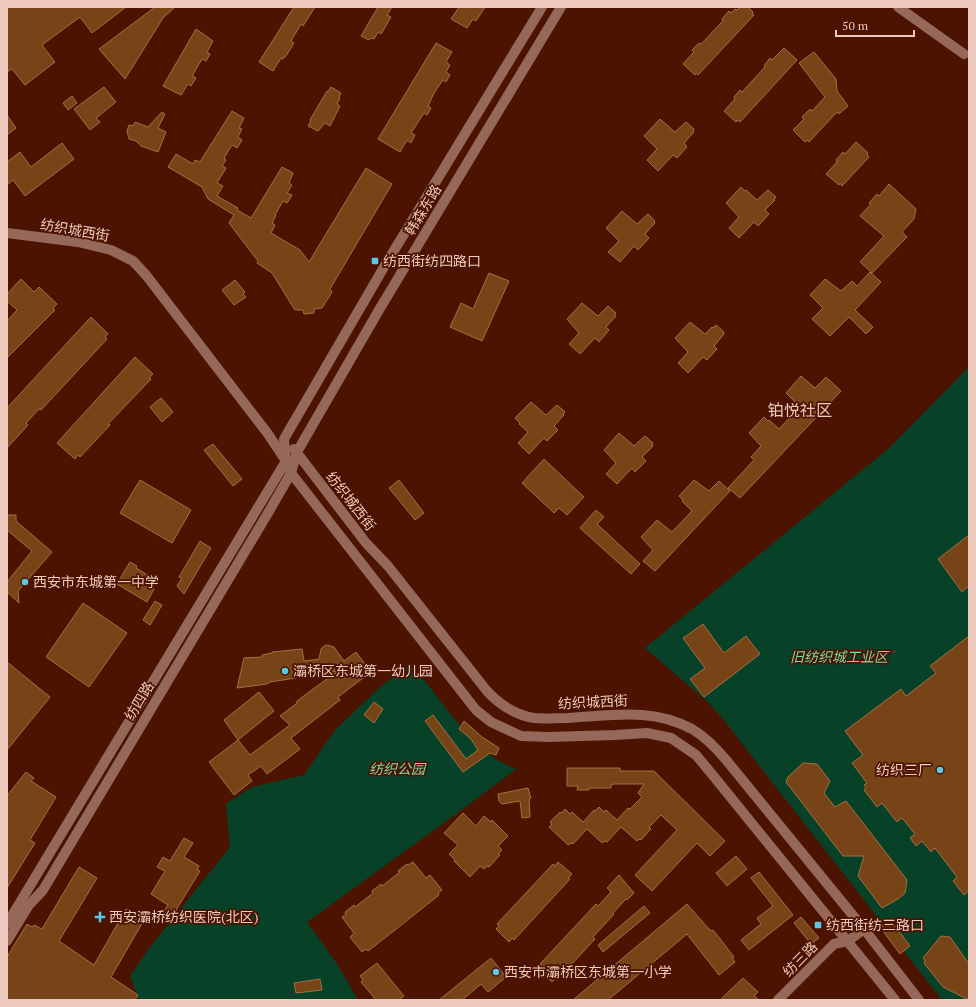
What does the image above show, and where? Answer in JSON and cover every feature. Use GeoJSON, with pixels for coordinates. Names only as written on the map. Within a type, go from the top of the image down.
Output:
{"type":"FeatureCollection","features":[{"type":"Feature","properties":{"kind":"main road","name":"韩森东路"},"geometry":{"type":"LineString","coordinates":[[284,439],[384,267],[542,7]]}},
{"type":"Feature","properties":{"kind":"main road","name":"韩森东路"},"geometry":{"type":"LineString","coordinates":[[291,473],[297,452],[379,310],[561,7]]}},
{"type":"Feature","properties":{"kind":"main road"},"geometry":{"type":"LineString","coordinates":[[898,7],[964,54]]}},
{"type":"Feature","properties":{"kind":"main road","name":"纺织城西街"},"geometry":{"type":"LineString","coordinates":[[7,233],[78,242],[111,250],[133,261],[146,275],[268,434],[286,461],[291,473],[466,698],[483,717],[520,736],[549,737],[646,733],[671,738],[696,755],[895,1000]]}},
{"type":"Feature","properties":{"kind":"main road","name":"纺织城西街"},"geometry":{"type":"LineString","coordinates":[[268,434],[284,439],[297,452],[315,478],[366,543],[388,566],[482,685],[495,699],[518,713],[534,718],[588,717],[613,714],[649,715],[664,718],[692,728],[705,737],[716,748],[864,929],[918,1000]]}},
{"type":"Feature","properties":{"kind":"main road"},"geometry":{"type":"LineString","coordinates":[[284,439],[286,461]]}},
{"type":"Feature","properties":{"kind":"main road","name":"纺四路"},"geometry":{"type":"LineString","coordinates":[[7,924],[286,461]]}},
{"type":"Feature","properties":{"kind":"main road","name":"纺四路"},"geometry":{"type":"LineString","coordinates":[[7,941],[29,905],[43,890],[291,473]]}},
{"type":"Feature","properties":{"kind":"main road","name":"纺三路"},"geometry":{"type":"LineString","coordinates":[[778,1000],[834,944],[848,941],[864,929]]}},
{"type":"Feature","properties":{"kind":"green space","name":"旧纺织城工业区"},"geometry":{"type":"Polygon","coordinates":[[[969,367],[969,1000],[942,1000],[722,718],[709,703],[645,648],[888,449],[969,367]]]}},
{"type":"Feature","properties":{"kind":"green space","name":"纺织公园"},"geometry":{"type":"Polygon","coordinates":[[[411,663],[474,741],[499,761],[516,769],[307,922],[337,964],[358,1000],[139,1000],[130,976],[150,947],[230,847],[226,804],[252,787],[304,775],[335,730],[380,687],[411,663]]]}},
{"type":"Feature","properties":{"kind":"building"},"geometry":{"type":"Polygon","coordinates":[[[7,7],[126,7],[92,33],[80,17],[42,45],[55,62],[25,85],[12,69],[7,72],[7,7]]]}},
{"type":"Feature","properties":{"kind":"building"},"geometry":{"type":"Polygon","coordinates":[[[155,7],[175,7],[163,18],[125,79],[99,49],[155,7]]]}},
{"type":"Feature","properties":{"kind":"building"},"geometry":{"type":"Polygon","coordinates":[[[294,7],[315,7],[303,26],[301,24],[291,41],[294,43],[286,56],[283,59],[281,58],[273,71],[259,62],[294,7]]]}},
{"type":"Feature","properties":{"kind":"building"},"geometry":{"type":"Polygon","coordinates":[[[378,7],[392,7],[387,15],[391,17],[381,34],[378,32],[374,39],[371,38],[369,40],[361,36],[378,7]]]}},
{"type":"Feature","properties":{"kind":"building"},"geometry":{"type":"Polygon","coordinates":[[[459,7],[485,7],[476,21],[473,19],[467,28],[451,19],[459,7]]]}},
{"type":"Feature","properties":{"kind":"building"},"geometry":{"type":"Polygon","coordinates":[[[740,7],[748,7],[754,15],[698,75],[696,73],[695,75],[683,64],[694,52],[692,50],[699,43],[701,44],[723,21],[722,19],[729,11],[731,13],[740,7]]]}},
{"type":"Feature","properties":{"kind":"building"},"geometry":{"type":"Polygon","coordinates":[[[196,29],[213,41],[207,52],[210,54],[206,61],[202,59],[192,76],[196,78],[191,86],[188,84],[181,95],[163,86],[196,29]]]}},
{"type":"Feature","properties":{"kind":"building"},"geometry":{"type":"Polygon","coordinates":[[[436,43],[452,52],[446,62],[450,65],[446,72],[450,75],[446,82],[443,80],[434,93],[428,106],[431,108],[427,115],[424,113],[411,133],[415,135],[411,143],[407,140],[400,152],[378,139],[436,43]]]}},
{"type":"Feature","properties":{"kind":"building"},"geometry":{"type":"Polygon","coordinates":[[[784,48],[797,60],[740,122],[737,120],[736,122],[724,111],[735,99],[734,97],[740,90],[742,92],[765,67],[764,66],[770,58],[772,60],[784,48]]]}},
{"type":"Feature","properties":{"kind":"building"},"geometry":{"type":"Polygon","coordinates":[[[814,52],[836,79],[837,91],[848,106],[839,114],[837,112],[809,142],[807,140],[805,142],[793,130],[804,119],[802,117],[810,109],[812,111],[825,97],[799,63],[814,52]]]}},
{"type":"Feature","properties":{"kind":"building"},"geometry":{"type":"Polygon","coordinates":[[[104,87],[116,102],[96,118],[100,122],[90,130],[74,109],[104,87]]]}},
{"type":"Feature","properties":{"kind":"building"},"geometry":{"type":"Polygon","coordinates":[[[331,87],[341,93],[337,104],[340,106],[330,126],[325,123],[318,131],[308,126],[327,91],[328,92],[331,87]]]}},
{"type":"Feature","properties":{"kind":"building"},"geometry":{"type":"Polygon","coordinates":[[[72,96],[77,103],[68,110],[63,103],[72,96]]]}},
{"type":"Feature","properties":{"kind":"building"},"geometry":{"type":"Polygon","coordinates":[[[232,111],[244,118],[239,128],[242,129],[238,137],[242,140],[237,148],[232,145],[224,158],[226,160],[222,166],[226,168],[217,183],[223,186],[217,196],[238,208],[237,210],[251,218],[282,167],[293,173],[289,183],[292,185],[287,193],[292,195],[287,203],[283,201],[275,215],[272,223],[275,225],[271,233],[300,250],[309,262],[366,168],[392,184],[330,289],[332,292],[322,308],[314,309],[314,313],[304,314],[303,310],[295,310],[272,273],[257,263],[258,261],[229,223],[234,215],[208,199],[202,187],[168,167],[176,154],[193,164],[195,160],[200,162],[232,111]]]}},
{"type":"Feature","properties":{"kind":"building"},"geometry":{"type":"Polygon","coordinates":[[[162,112],[165,114],[158,128],[166,132],[158,152],[141,146],[136,141],[129,139],[127,131],[129,125],[133,126],[135,122],[148,127],[162,112]]]}},
{"type":"Feature","properties":{"kind":"building"},"geometry":{"type":"Polygon","coordinates":[[[7,115],[16,128],[7,135],[7,115]]]}},
{"type":"Feature","properties":{"kind":"building"},"geometry":{"type":"Polygon","coordinates":[[[660,119],[675,132],[686,122],[694,129],[694,132],[684,143],[687,147],[677,158],[673,155],[658,171],[647,160],[657,149],[644,136],[660,119]]]}},
{"type":"Feature","properties":{"kind":"building"},"geometry":{"type":"Polygon","coordinates":[[[856,142],[868,153],[867,155],[869,157],[842,186],[840,183],[839,185],[826,174],[837,162],[836,160],[843,152],[845,154],[856,142]]]}},
{"type":"Feature","properties":{"kind":"building"},"geometry":{"type":"Polygon","coordinates":[[[62,143],[74,159],[25,196],[13,180],[7,185],[7,162],[20,152],[31,167],[62,143]]]}},
{"type":"Feature","properties":{"kind":"building"},"geometry":{"type":"Polygon","coordinates":[[[889,184],[916,209],[914,219],[902,232],[907,237],[872,273],[860,262],[884,236],[860,216],[871,204],[869,203],[877,194],[879,196],[889,184]]]}},
{"type":"Feature","properties":{"kind":"building"},"geometry":{"type":"Polygon","coordinates":[[[741,187],[757,200],[768,190],[776,197],[765,210],[769,214],[758,226],[754,222],[739,238],[729,228],[739,217],[726,203],[741,187]]]}},
{"type":"Feature","properties":{"kind":"building"},"geometry":{"type":"Polygon","coordinates":[[[622,211],[637,224],[648,214],[655,221],[655,223],[645,234],[649,238],[638,250],[634,246],[620,262],[608,252],[619,241],[606,228],[622,211]]]}},
{"type":"Feature","properties":{"kind":"building"},"geometry":{"type":"Polygon","coordinates":[[[870,272],[881,282],[855,310],[873,327],[866,334],[849,317],[830,336],[812,319],[823,308],[810,295],[825,279],[841,291],[852,281],[857,286],[870,272]]]}},
{"type":"Feature","properties":{"kind":"building"},"geometry":{"type":"Polygon","coordinates":[[[489,273],[509,281],[482,341],[450,327],[461,303],[473,309],[489,273]]]}},
{"type":"Feature","properties":{"kind":"building"},"geometry":{"type":"Polygon","coordinates":[[[21,279],[34,292],[39,287],[57,304],[53,308],[55,310],[7,358],[7,321],[17,310],[7,301],[7,294],[21,279]]]}},
{"type":"Feature","properties":{"kind":"building"},"geometry":{"type":"Polygon","coordinates":[[[235,280],[245,292],[243,294],[246,297],[234,305],[222,290],[235,280]]]}},
{"type":"Feature","properties":{"kind":"building"},"geometry":{"type":"Polygon","coordinates":[[[582,303],[598,316],[608,306],[616,313],[614,315],[616,316],[606,327],[609,330],[599,342],[595,338],[580,354],[569,344],[579,333],[567,319],[582,303]]]}},
{"type":"Feature","properties":{"kind":"building"},"geometry":{"type":"Polygon","coordinates":[[[91,317],[108,334],[105,337],[107,339],[41,410],[39,409],[26,423],[28,425],[7,448],[7,408],[91,317]]]}},
{"type":"Feature","properties":{"kind":"building"},"geometry":{"type":"Polygon","coordinates":[[[690,322],[705,334],[716,325],[724,332],[724,334],[714,346],[717,349],[707,360],[703,357],[688,373],[678,363],[688,352],[675,338],[690,322]]]}},
{"type":"Feature","properties":{"kind":"building"},"geometry":{"type":"Polygon","coordinates":[[[135,357],[153,374],[149,378],[151,379],[108,424],[110,425],[80,457],[78,455],[75,459],[57,443],[135,357]]]}},
{"type":"Feature","properties":{"kind":"building"},"geometry":{"type":"Polygon","coordinates":[[[801,376],[815,388],[826,377],[841,391],[740,498],[728,488],[754,460],[751,457],[761,446],[749,433],[764,417],[779,429],[800,407],[786,393],[801,376]]]}},
{"type":"Feature","properties":{"kind":"building"},"geometry":{"type":"Polygon","coordinates":[[[161,398],[173,412],[162,422],[150,407],[161,398]]]}},
{"type":"Feature","properties":{"kind":"building"},"geometry":{"type":"Polygon","coordinates":[[[531,402],[546,415],[557,405],[565,412],[554,426],[558,430],[547,441],[544,438],[529,454],[518,443],[528,432],[515,418],[531,402]]]}},
{"type":"Feature","properties":{"kind":"building"},"geometry":{"type":"Polygon","coordinates":[[[619,433],[634,446],[645,436],[653,443],[653,446],[642,457],[646,461],[635,472],[632,468],[617,484],[606,474],[616,463],[604,450],[619,433]]]}},
{"type":"Feature","properties":{"kind":"building"},"geometry":{"type":"Polygon","coordinates":[[[213,444],[242,479],[233,486],[204,450],[213,444]]]}},
{"type":"Feature","properties":{"kind":"building"},"geometry":{"type":"Polygon","coordinates":[[[544,459],[584,497],[567,515],[559,508],[554,513],[522,483],[544,459]]]}},
{"type":"Feature","properties":{"kind":"building"},"geometry":{"type":"Polygon","coordinates":[[[140,480],[191,510],[172,543],[120,513],[140,480]]]}},
{"type":"Feature","properties":{"kind":"building"},"geometry":{"type":"Polygon","coordinates":[[[399,480],[424,513],[415,520],[389,488],[399,480]]]}},
{"type":"Feature","properties":{"kind":"building"},"geometry":{"type":"Polygon","coordinates":[[[694,480],[709,491],[719,481],[730,491],[655,571],[643,561],[653,550],[641,537],[657,520],[672,532],[692,511],[679,496],[694,480]]]}},
{"type":"Feature","properties":{"kind":"building"},"geometry":{"type":"Polygon","coordinates":[[[596,510],[604,517],[597,524],[640,564],[631,574],[580,528],[596,510]]]}},
{"type":"Feature","properties":{"kind":"building"},"geometry":{"type":"Polygon","coordinates":[[[7,515],[16,515],[16,521],[52,552],[18,591],[19,603],[7,592],[7,582],[32,551],[7,530],[7,515]]]}},
{"type":"Feature","properties":{"kind":"building"},"geometry":{"type":"Polygon","coordinates":[[[969,535],[969,586],[962,592],[938,559],[969,535]]]}},
{"type":"Feature","properties":{"kind":"building"},"geometry":{"type":"Polygon","coordinates":[[[200,541],[211,548],[184,594],[177,586],[182,578],[179,577],[200,541]]]}},
{"type":"Feature","properties":{"kind":"building"},"geometry":{"type":"Polygon","coordinates":[[[130,562],[137,566],[136,568],[151,577],[147,585],[154,589],[147,602],[117,584],[130,562]]]}},
{"type":"Feature","properties":{"kind":"building"},"geometry":{"type":"Polygon","coordinates":[[[155,601],[162,605],[150,625],[143,620],[155,601]]]}},
{"type":"Feature","properties":{"kind":"building"},"geometry":{"type":"Polygon","coordinates":[[[83,603],[127,633],[89,687],[46,657],[83,603]]]}},
{"type":"Feature","properties":{"kind":"building"},"geometry":{"type":"Polygon","coordinates":[[[703,624],[724,653],[746,636],[760,654],[704,697],[690,679],[705,668],[683,638],[703,624]]]}},
{"type":"Feature","properties":{"kind":"building"},"geometry":{"type":"Polygon","coordinates":[[[969,636],[969,891],[964,895],[953,881],[957,877],[935,848],[931,852],[922,841],[916,846],[910,838],[915,834],[902,818],[897,822],[882,803],[877,807],[864,790],[866,788],[864,785],[867,783],[852,763],[863,755],[845,731],[901,689],[906,696],[936,673],[930,666],[969,636]]]}},
{"type":"Feature","properties":{"kind":"building"},"geometry":{"type":"Polygon","coordinates":[[[327,645],[334,647],[344,661],[356,652],[371,672],[338,697],[340,700],[291,738],[300,749],[267,774],[261,766],[248,775],[252,781],[234,795],[209,762],[238,740],[250,755],[290,725],[280,716],[297,703],[297,701],[338,671],[237,688],[244,658],[262,657],[262,655],[272,652],[302,649],[304,661],[319,659],[321,649],[327,645]]]}},
{"type":"Feature","properties":{"kind":"building"},"geometry":{"type":"Polygon","coordinates":[[[7,662],[50,697],[7,750],[7,662]]]}},
{"type":"Feature","properties":{"kind":"building"},"geometry":{"type":"Polygon","coordinates":[[[259,692],[274,711],[238,740],[224,720],[259,692]]]}},
{"type":"Feature","properties":{"kind":"building"},"geometry":{"type":"Polygon","coordinates":[[[374,702],[383,709],[374,723],[364,715],[374,702]]]}},
{"type":"Feature","properties":{"kind":"building"},"geometry":{"type":"Polygon","coordinates":[[[433,715],[466,759],[478,750],[471,739],[459,729],[464,721],[482,737],[499,748],[496,755],[490,753],[463,772],[425,721],[433,715]]]}},
{"type":"Feature","properties":{"kind":"building"},"geometry":{"type":"Polygon","coordinates":[[[803,763],[817,764],[830,781],[824,793],[835,807],[846,801],[907,880],[905,893],[898,899],[882,908],[858,876],[864,856],[843,856],[786,782],[788,777],[803,763]]]}},
{"type":"Feature","properties":{"kind":"building"},"geometry":{"type":"Polygon","coordinates":[[[567,768],[620,768],[620,771],[654,771],[725,841],[710,856],[697,843],[652,891],[635,875],[677,830],[661,815],[649,827],[651,829],[641,840],[639,839],[637,841],[621,827],[607,842],[605,841],[602,843],[587,829],[573,844],[571,843],[568,845],[549,827],[552,824],[550,822],[560,812],[562,813],[565,809],[570,814],[572,812],[583,822],[594,810],[595,811],[599,807],[604,812],[606,810],[617,820],[628,808],[630,809],[642,797],[638,793],[644,784],[614,784],[611,785],[611,788],[589,788],[589,790],[577,790],[578,786],[567,786],[567,768]]]}},
{"type":"Feature","properties":{"kind":"building"},"geometry":{"type":"Polygon","coordinates":[[[26,772],[34,778],[31,781],[56,797],[30,840],[35,843],[7,888],[7,796],[26,772]]]}},
{"type":"Feature","properties":{"kind":"building"},"geometry":{"type":"Polygon","coordinates":[[[528,788],[531,798],[529,799],[530,817],[522,818],[520,801],[502,804],[499,801],[498,794],[528,788]]]}},
{"type":"Feature","properties":{"kind":"building"},"geometry":{"type":"Polygon","coordinates":[[[463,813],[476,826],[484,816],[491,822],[492,820],[508,836],[498,846],[502,850],[498,854],[500,855],[489,867],[487,866],[484,869],[480,866],[470,877],[449,854],[458,845],[444,833],[463,813]]]}},
{"type":"Feature","properties":{"kind":"building"},"geometry":{"type":"Polygon","coordinates":[[[184,838],[193,843],[184,857],[199,866],[197,870],[200,871],[176,910],[177,911],[173,919],[163,913],[168,905],[151,894],[165,871],[157,867],[163,857],[170,861],[184,838]]]}},
{"type":"Feature","properties":{"kind":"building"},"geometry":{"type":"Polygon","coordinates":[[[736,856],[747,869],[727,886],[716,873],[736,856]]]}},
{"type":"Feature","properties":{"kind":"building"},"geometry":{"type":"Polygon","coordinates":[[[413,862],[426,878],[430,875],[442,890],[438,893],[439,895],[368,951],[366,949],[362,952],[350,937],[354,933],[342,917],[346,914],[345,912],[354,905],[355,907],[359,904],[373,893],[372,891],[381,884],[382,886],[400,872],[398,871],[407,864],[408,865],[413,862]]]}},
{"type":"Feature","properties":{"kind":"building"},"geometry":{"type":"Polygon","coordinates":[[[558,862],[572,874],[568,878],[570,879],[514,940],[512,938],[509,942],[496,929],[499,926],[497,924],[553,864],[555,866],[558,862]]]}},
{"type":"Feature","properties":{"kind":"building"},"geometry":{"type":"Polygon","coordinates":[[[79,867],[97,878],[59,941],[94,965],[126,909],[144,920],[111,977],[138,995],[135,1000],[7,1000],[7,957],[27,924],[32,927],[34,925],[42,929],[79,867]]]}},
{"type":"Feature","properties":{"kind":"building"},"geometry":{"type":"Polygon","coordinates":[[[759,872],[793,915],[749,950],[741,940],[761,924],[757,918],[773,906],[751,878],[759,872]]]}},
{"type":"Feature","properties":{"kind":"building"},"geometry":{"type":"Polygon","coordinates":[[[619,875],[634,893],[613,913],[614,914],[593,937],[595,939],[557,980],[555,979],[552,982],[538,969],[542,966],[540,964],[596,904],[598,906],[611,892],[607,888],[619,875]]]}},
{"type":"Feature","properties":{"kind":"building"},"geometry":{"type":"Polygon","coordinates":[[[687,904],[711,931],[713,930],[734,957],[732,958],[735,962],[719,975],[687,934],[608,1000],[573,1000],[687,904]]]}},
{"type":"Feature","properties":{"kind":"building"},"geometry":{"type":"Polygon","coordinates":[[[644,906],[650,913],[603,952],[598,945],[644,906]]]}},
{"type":"Feature","properties":{"kind":"building"},"geometry":{"type":"Polygon","coordinates":[[[801,917],[819,938],[811,944],[794,923],[801,917]]]}},
{"type":"Feature","properties":{"kind":"building"},"geometry":{"type":"Polygon","coordinates":[[[890,919],[910,946],[900,954],[880,927],[890,919]]]}},
{"type":"Feature","properties":{"kind":"building"},"geometry":{"type":"Polygon","coordinates":[[[941,936],[950,937],[969,964],[969,1000],[943,987],[924,963],[925,961],[923,958],[941,936]]]}},
{"type":"Feature","properties":{"kind":"building"},"geometry":{"type":"Polygon","coordinates":[[[491,958],[506,977],[488,992],[481,984],[462,1000],[439,1000],[491,958]]]}},
{"type":"Feature","properties":{"kind":"building"},"geometry":{"type":"Polygon","coordinates":[[[377,963],[404,996],[399,1000],[376,1000],[361,982],[363,980],[360,976],[377,963]]]}},
{"type":"Feature","properties":{"kind":"building"},"geometry":{"type":"Polygon","coordinates":[[[743,978],[758,992],[754,996],[759,1000],[720,1000],[743,978]]]}},
{"type":"Feature","properties":{"kind":"building"},"geometry":{"type":"Polygon","coordinates":[[[320,979],[322,990],[296,993],[294,983],[320,979]]]}},
{"type":"Feature","properties":{"kind":"place","name":"纺西街纺四路口"},"geometry":{"type":"Point","coordinates":[375,261]}},
{"type":"Feature","properties":{"kind":"place","name":"西安市东城第一中学"},"geometry":{"type":"Point","coordinates":[25,582]}},
{"type":"Feature","properties":{"kind":"place","name":"灞桥区东城第一幼儿园"},"geometry":{"type":"Point","coordinates":[285,671]}},
{"type":"Feature","properties":{"kind":"place","name":"纺织三厂"},"geometry":{"type":"Point","coordinates":[940,770]}},
{"type":"Feature","properties":{"kind":"place","name":"西安灞桥纺织医院(北区)"},"geometry":{"type":"Point","coordinates":[100,917]}},
{"type":"Feature","properties":{"kind":"place","name":"纺西街纺三路口"},"geometry":{"type":"Point","coordinates":[818,925]}},
{"type":"Feature","properties":{"kind":"place","name":"西安市灞桥区东城第一小学"},"geometry":{"type":"Point","coordinates":[496,972]}},
{"type":"Feature","properties":{"kind":"district","name":"铂悦社区"},"geometry":{"type":"Point","coordinates":[800,410]}}]}
